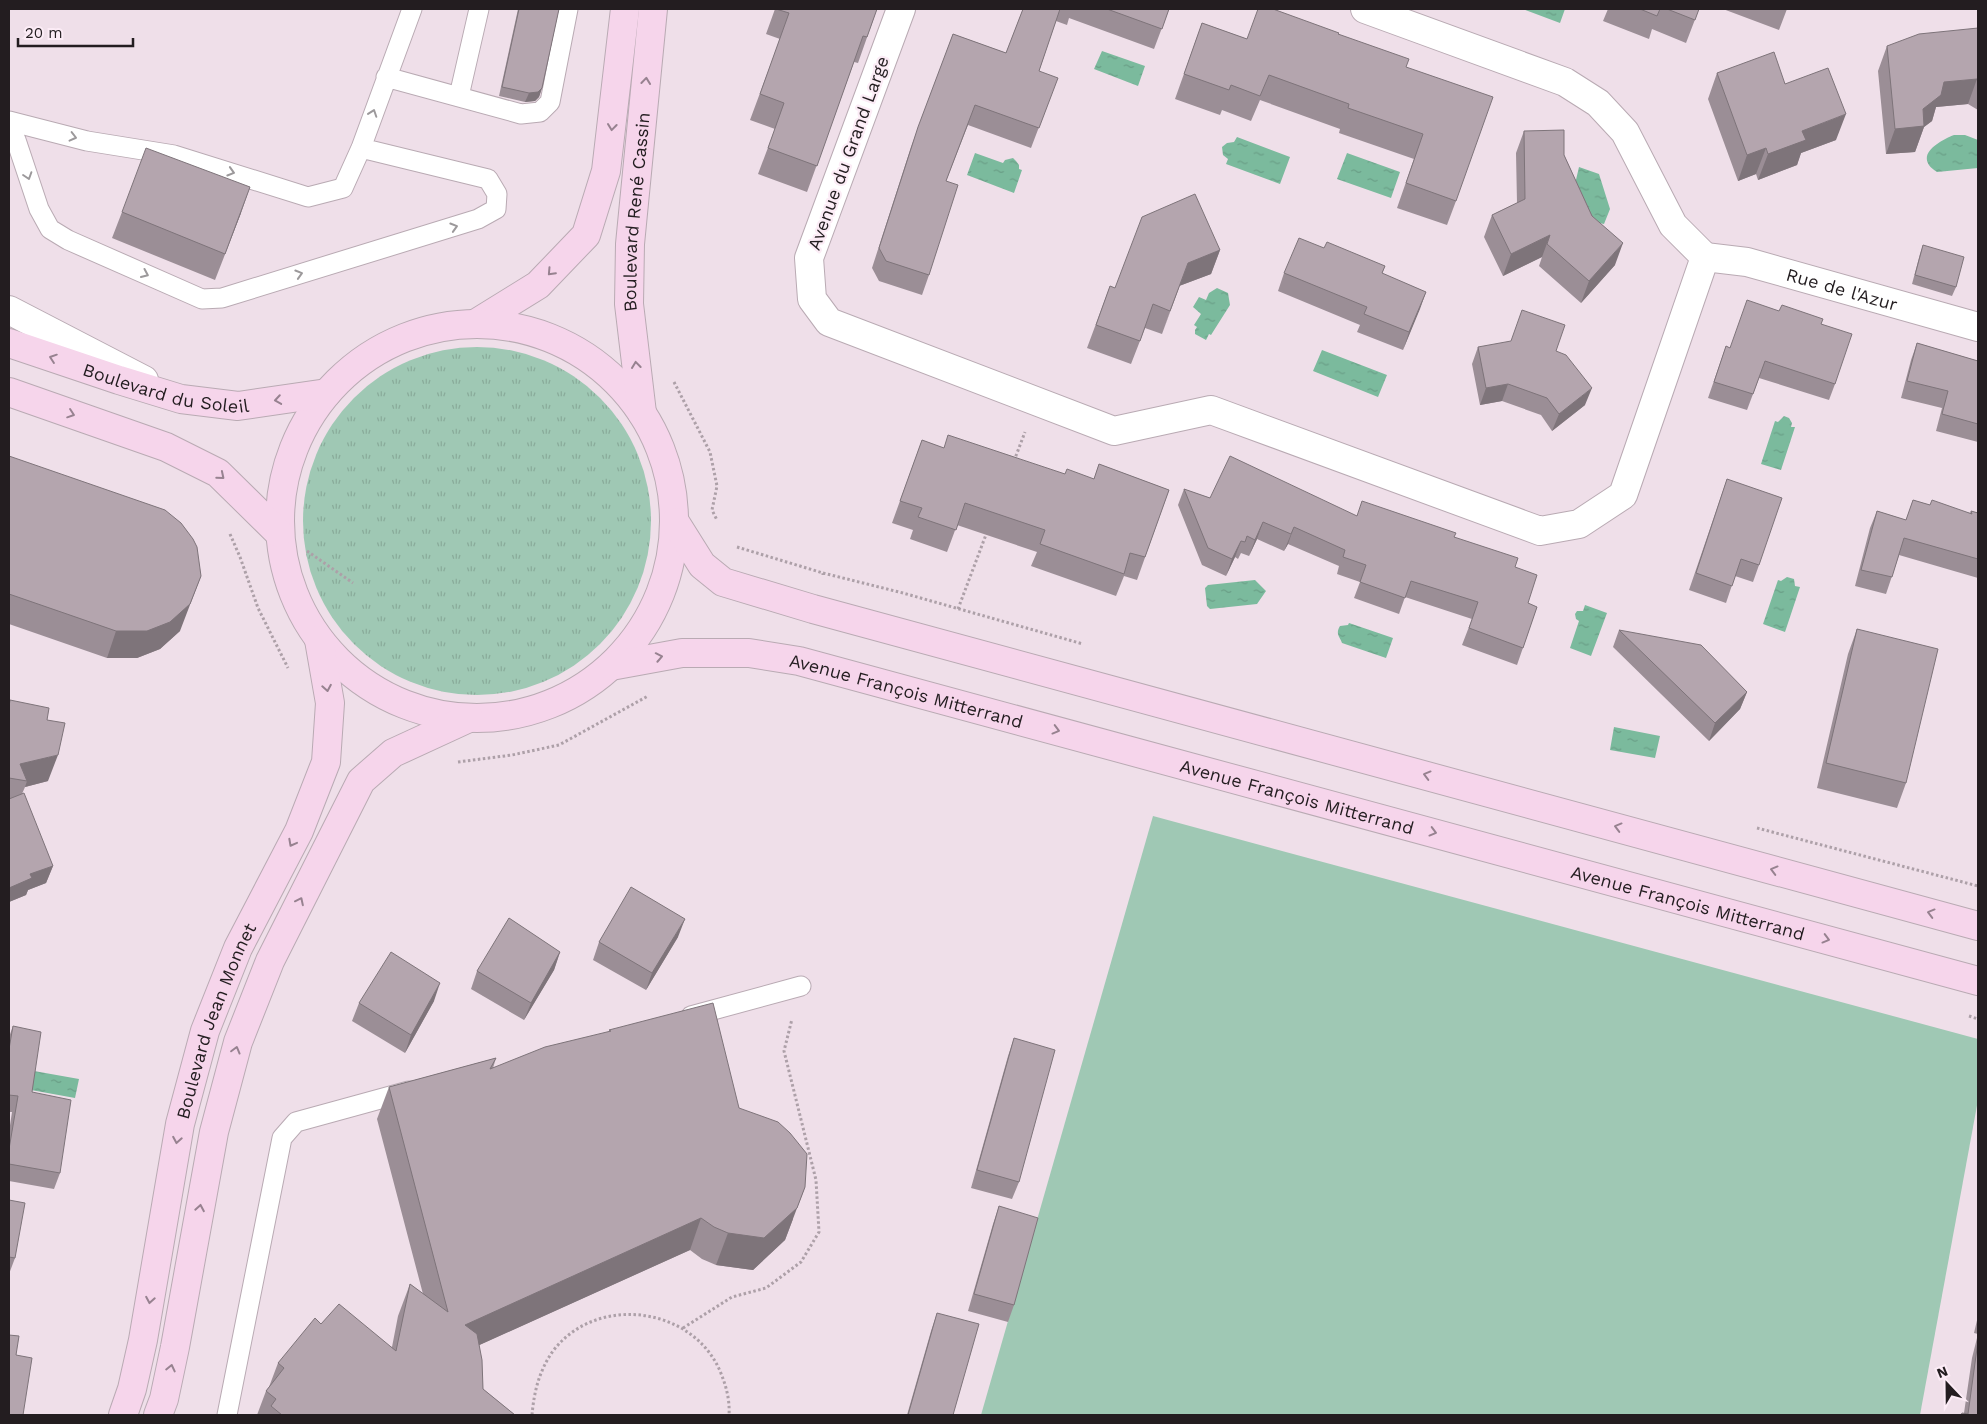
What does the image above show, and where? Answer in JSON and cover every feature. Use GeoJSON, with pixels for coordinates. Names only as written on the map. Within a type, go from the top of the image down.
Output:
{"type":"FeatureCollection","features":[{"type":"Feature","properties":{"kind":"main road","name":"Boulevard René Cassin"},"geometry":{"type":"LineString","coordinates":[[475,324],[538,286],[586,235],[606,171],[625,9]]}},
{"type":"Feature","properties":{"kind":"main road","name":"Boulevard René Cassin"},"geometry":{"type":"LineString","coordinates":[[642,413],[629,304],[630,244],[653,9]]}},
{"type":"Feature","properties":{"kind":"main road"},"geometry":{"type":"LineString","coordinates":[[475,324],[524,330],[570,347],[610,375],[642,413],[667,465],[675,522],[667,575],[663,584],[645,624],[611,666],[569,696],[545,706],[521,713],[469,718],[426,712],[385,696],[349,672],[319,640],[299,606],[285,570],[279,532],[283,483],[299,434],[327,393],[369,356],[420,332],[475,324]]}},
{"type":"Feature","properties":{"kind":"main road","name":"Boulevard du Soleil"},"geometry":{"type":"LineString","coordinates":[[9,343],[181,399],[238,406],[327,393]]}},
{"type":"Feature","properties":{"kind":"main road"},"geometry":{"type":"LineString","coordinates":[[9,392],[166,447],[218,473],[279,532]]}},
{"type":"Feature","properties":{"kind":"main road"},"geometry":{"type":"LineString","coordinates":[[675,522],[702,566],[723,582],[813,609],[1978,926]]}},
{"type":"Feature","properties":{"kind":"main road","name":"Boulevard Jean Monnet"},"geometry":{"type":"LineString","coordinates":[[123,1415],[132,1389],[143,1340],[180,1124],[205,1031],[238,948],[299,831],[326,762],[330,703],[319,640]]}},
{"type":"Feature","properties":{"kind":"main road","name":"Avenue François Mitterrand"},"geometry":{"type":"LineString","coordinates":[[611,666],[682,652],[748,653],[799,661],[1978,981]]}},
{"type":"Feature","properties":{"kind":"main road","name":"Boulevard Jean Monnet"},"geometry":{"type":"LineString","coordinates":[[158,1415],[164,1400],[175,1347],[214,1132],[238,1042],[270,961],[361,781],[393,753],[469,718]]}},
{"type":"Feature","properties":{"kind":"street","name":"Avenue du Grand Large"},"geometry":{"type":"LineString","coordinates":[[901,9],[809,258],[812,299],[828,322],[1036,402]]}},
{"type":"Feature","properties":{"kind":"street"},"geometry":{"type":"LineString","coordinates":[[1036,402],[1114,431],[1211,410],[1540,531],[1579,524],[1623,496],[1706,257],[1673,225],[1624,132],[1598,103],[1565,82],[1365,9]]}},
{"type":"Feature","properties":{"kind":"street","name":"Rue de l'Azur"},"geometry":{"type":"LineString","coordinates":[[1706,257],[1747,262],[1978,327]]}},
{"type":"Feature","properties":{"kind":"street"},"geometry":{"type":"LineString","coordinates":[[9,310],[181,399]]}},
{"type":"Feature","properties":{"kind":"lane"},"geometry":{"type":"LineString","coordinates":[[9,121],[87,141],[174,155],[308,197],[343,188],[361,148],[412,9]]}},
{"type":"Feature","properties":{"kind":"lane"},"geometry":{"type":"LineString","coordinates":[[459,96],[479,9]]}},
{"type":"Feature","properties":{"kind":"lane"},"geometry":{"type":"LineString","coordinates":[[386,77],[521,114],[540,112],[550,102],[568,9]]}},
{"type":"Feature","properties":{"kind":"lane"},"geometry":{"type":"LineString","coordinates":[[9,132],[16,140],[39,209],[50,229],[68,240],[202,299],[222,298],[478,220],[496,209],[497,194],[488,179],[361,148]]}},
{"type":"Feature","properties":{"kind":"lane"},"geometry":{"type":"LineString","coordinates":[[676,1020],[801,986]]}},
{"type":"Feature","properties":{"kind":"lane"},"geometry":{"type":"LineString","coordinates":[[227,1415],[282,1138],[296,1122],[426,1087]]}},
{"type":"Feature","properties":{"kind":"path"},"geometry":{"type":"LineString","coordinates":[[671,376],[710,452],[717,486],[712,510],[720,527]]}},
{"type":"Feature","properties":{"kind":"path"},"geometry":{"type":"LineString","coordinates":[[1012,465],[1036,402]]}},
{"type":"Feature","properties":{"kind":"path"},"geometry":{"type":"LineString","coordinates":[[958,609],[989,528]]}},
{"type":"Feature","properties":{"kind":"path"},"geometry":{"type":"LineString","coordinates":[[227,530],[240,556],[258,608],[288,669]]}},
{"type":"Feature","properties":{"kind":"path"},"geometry":{"type":"LineString","coordinates":[[279,532],[353,583]]}},
{"type":"Feature","properties":{"kind":"path"},"geometry":{"type":"LineString","coordinates":[[729,545],[823,573],[813,609]]}},
{"type":"Feature","properties":{"kind":"path"},"geometry":{"type":"LineString","coordinates":[[451,763],[512,754],[559,744],[657,693]]}},
{"type":"Feature","properties":{"kind":"path"},"geometry":{"type":"LineString","coordinates":[[683,1328],[732,1297],[766,1288],[801,1262],[819,1232],[816,1180],[784,1051],[801,986]]}},
{"type":"Feature","properties":{"kind":"path"},"geometry":{"type":"LineString","coordinates":[[1969,1016],[1978,1019]]}},
{"type":"Feature","properties":{"kind":"path"},"geometry":{"type":"LineString","coordinates":[[532,1415],[534,1393],[541,1371],[554,1351],[571,1334],[592,1322],[614,1315],[638,1314],[662,1318],[683,1328],[702,1344],[716,1362],[726,1384],[729,1415]]}},
{"type":"Feature","properties":{"kind":"green space"},"geometry":{"type":"Polygon","coordinates":[[[477,347],[511,351],[543,361],[573,377],[600,398],[621,425],[637,455],[647,487],[651,521],[647,555],[637,587],[621,617],[600,644],[573,665],[543,681],[511,691],[477,695],[443,691],[411,681],[381,665],[354,644],[333,617],[317,587],[307,555],[303,521],[307,487],[317,455],[333,425],[354,398],[381,377],[411,361],[443,351],[477,347]]]}},
{"type":"Feature","properties":{"kind":"green space"},"geometry":{"type":"Polygon","coordinates":[[[1153,816],[1978,1039],[1978,1100],[1920,1415],[981,1415],[1153,816]]]}},
{"type":"Feature","properties":{"kind":"water"},"geometry":{"type":"Polygon","coordinates":[[[1523,9],[1565,9],[1560,23],[1523,9]]]}},
{"type":"Feature","properties":{"kind":"water"},"geometry":{"type":"Polygon","coordinates":[[[1102,51],[1145,66],[1138,86],[1094,69],[1102,51]]]}},
{"type":"Feature","properties":{"kind":"water"},"geometry":{"type":"Polygon","coordinates":[[[1954,135],[1965,135],[1978,140],[1978,168],[1937,172],[1930,166],[1927,155],[1930,150],[1935,145],[1954,135]]]}},
{"type":"Feature","properties":{"kind":"water"},"geometry":{"type":"Polygon","coordinates":[[[1237,137],[1290,157],[1280,184],[1226,164],[1228,159],[1223,155],[1222,147],[1227,143],[1234,142],[1237,137]]]}},
{"type":"Feature","properties":{"kind":"water"},"geometry":{"type":"Polygon","coordinates":[[[975,153],[1003,163],[1005,160],[1013,158],[1016,161],[1019,169],[1022,170],[1014,193],[967,175],[975,153]]]}},
{"type":"Feature","properties":{"kind":"water"},"geometry":{"type":"Polygon","coordinates":[[[1347,153],[1400,172],[1391,198],[1337,179],[1347,153]]]}},
{"type":"Feature","properties":{"kind":"water"},"geometry":{"type":"Polygon","coordinates":[[[1579,167],[1599,174],[1610,209],[1604,224],[1586,220],[1575,184],[1579,167]]]}},
{"type":"Feature","properties":{"kind":"water"},"geometry":{"type":"Polygon","coordinates":[[[1217,288],[1228,293],[1230,305],[1206,340],[1195,334],[1197,327],[1194,325],[1201,314],[1193,307],[1199,297],[1206,300],[1209,293],[1217,288]]]}},
{"type":"Feature","properties":{"kind":"water"},"geometry":{"type":"Polygon","coordinates":[[[1322,350],[1387,375],[1378,397],[1313,371],[1322,350]]]}},
{"type":"Feature","properties":{"kind":"water"},"geometry":{"type":"Polygon","coordinates":[[[1784,416],[1789,418],[1792,423],[1791,427],[1795,427],[1781,470],[1761,464],[1775,421],[1778,422],[1784,416]]]}},
{"type":"Feature","properties":{"kind":"water"},"geometry":{"type":"Polygon","coordinates":[[[1787,577],[1794,579],[1795,586],[1800,587],[1785,632],[1763,624],[1778,580],[1781,581],[1787,577]]]}},
{"type":"Feature","properties":{"kind":"water"},"geometry":{"type":"Polygon","coordinates":[[[1255,580],[1266,591],[1257,604],[1210,609],[1207,606],[1205,588],[1208,585],[1255,580]]]}},
{"type":"Feature","properties":{"kind":"water"},"geometry":{"type":"Polygon","coordinates":[[[1585,605],[1607,613],[1591,656],[1570,648],[1579,621],[1576,619],[1575,614],[1577,611],[1583,611],[1585,605]]]}},
{"type":"Feature","properties":{"kind":"water"},"geometry":{"type":"Polygon","coordinates":[[[1349,623],[1393,638],[1386,658],[1342,643],[1338,631],[1340,626],[1348,625],[1349,623]]]}},
{"type":"Feature","properties":{"kind":"water"},"geometry":{"type":"Polygon","coordinates":[[[1614,727],[1660,736],[1655,758],[1610,750],[1614,727]]]}},
{"type":"Feature","properties":{"kind":"water"},"geometry":{"type":"Polygon","coordinates":[[[34,1071],[79,1079],[75,1098],[31,1090],[34,1071]]]}},
{"type":"Feature","properties":{"kind":"building"},"geometry":{"type":"Polygon","coordinates":[[[519,9],[559,9],[542,88],[538,92],[529,93],[502,87],[519,9]]]}},
{"type":"Feature","properties":{"kind":"building"},"geometry":{"type":"Polygon","coordinates":[[[776,9],[877,9],[867,37],[863,36],[817,166],[768,148],[784,103],[760,94],[789,13],[776,9]]]}},
{"type":"Feature","properties":{"kind":"building"},"geometry":{"type":"Polygon","coordinates":[[[1023,9],[1060,9],[1039,71],[1058,78],[1039,128],[975,105],[946,181],[958,185],[929,275],[886,261],[879,248],[918,127],[953,34],[1006,53],[1023,9]]]}},
{"type":"Feature","properties":{"kind":"building"},"geometry":{"type":"Polygon","coordinates":[[[1107,9],[1169,9],[1162,29],[1107,9]]]}},
{"type":"Feature","properties":{"kind":"building"},"geometry":{"type":"Polygon","coordinates":[[[1258,9],[1273,9],[1409,59],[1406,67],[1493,97],[1456,201],[1406,183],[1423,134],[1348,108],[1349,104],[1269,75],[1260,96],[1231,85],[1229,90],[1184,74],[1202,23],[1247,39],[1258,9]]]}},
{"type":"Feature","properties":{"kind":"building"},"geometry":{"type":"Polygon","coordinates":[[[1640,9],[1660,9],[1657,16],[1640,9]]]}},
{"type":"Feature","properties":{"kind":"building"},"geometry":{"type":"Polygon","coordinates":[[[1667,9],[1699,9],[1695,20],[1667,9]]]}},
{"type":"Feature","properties":{"kind":"building"},"geometry":{"type":"Polygon","coordinates":[[[1978,28],[1978,79],[1944,82],[1941,95],[1923,109],[1924,126],[1895,129],[1887,46],[1919,34],[1978,28]]]}},
{"type":"Feature","properties":{"kind":"building"},"geometry":{"type":"Polygon","coordinates":[[[1774,52],[1785,84],[1828,68],[1846,114],[1802,131],[1806,140],[1768,154],[1766,148],[1747,155],[1717,73],[1774,52]]]}},
{"type":"Feature","properties":{"kind":"building"},"geometry":{"type":"Polygon","coordinates":[[[1564,130],[1564,155],[1592,216],[1623,243],[1589,281],[1547,244],[1550,235],[1511,254],[1492,215],[1525,199],[1524,131],[1564,130]]]}},
{"type":"Feature","properties":{"kind":"building"},"geometry":{"type":"Polygon","coordinates":[[[146,148],[250,187],[225,254],[122,212],[146,148]]]}},
{"type":"Feature","properties":{"kind":"building"},"geometry":{"type":"Polygon","coordinates":[[[1195,194],[1220,250],[1188,263],[1170,311],[1153,304],[1140,341],[1096,325],[1110,286],[1115,288],[1142,217],[1195,194]]]}},
{"type":"Feature","properties":{"kind":"building"},"geometry":{"type":"Polygon","coordinates":[[[1299,238],[1324,248],[1327,242],[1385,266],[1382,273],[1426,292],[1409,332],[1364,314],[1367,307],[1284,273],[1299,238]]]}},
{"type":"Feature","properties":{"kind":"building"},"geometry":{"type":"Polygon","coordinates":[[[1923,245],[1964,257],[1956,287],[1915,275],[1923,245]]]}},
{"type":"Feature","properties":{"kind":"building"},"geometry":{"type":"Polygon","coordinates":[[[1747,300],[1779,311],[1782,305],[1823,319],[1821,324],[1852,334],[1835,384],[1765,361],[1753,394],[1714,382],[1726,346],[1730,348],[1747,300]]]}},
{"type":"Feature","properties":{"kind":"building"},"geometry":{"type":"Polygon","coordinates":[[[1522,310],[1565,325],[1556,351],[1566,355],[1592,388],[1559,414],[1547,398],[1508,384],[1486,388],[1478,347],[1511,341],[1522,310]]]}},
{"type":"Feature","properties":{"kind":"building"},"geometry":{"type":"Polygon","coordinates":[[[1917,343],[1978,361],[1978,424],[1942,414],[1948,391],[1907,381],[1917,343]]]}},
{"type":"Feature","properties":{"kind":"building"},"geometry":{"type":"Polygon","coordinates":[[[948,435],[1065,474],[1067,469],[1094,479],[1099,464],[1169,490],[1145,557],[1130,553],[1124,574],[1040,544],[1045,530],[965,503],[956,530],[918,517],[922,508],[900,501],[922,440],[944,448],[948,435]]]}},
{"type":"Feature","properties":{"kind":"building"},"geometry":{"type":"Polygon","coordinates":[[[9,456],[165,510],[181,523],[197,547],[201,576],[190,604],[170,622],[147,631],[116,631],[9,594],[9,456]]]}},
{"type":"Feature","properties":{"kind":"building"},"geometry":{"type":"Polygon","coordinates":[[[1230,456],[1357,516],[1362,501],[1456,533],[1454,537],[1518,558],[1515,567],[1537,575],[1528,603],[1537,607],[1523,648],[1469,628],[1478,602],[1411,581],[1405,598],[1360,582],[1366,565],[1343,557],[1345,550],[1294,527],[1291,534],[1263,522],[1255,540],[1247,536],[1245,542],[1241,541],[1232,559],[1208,548],[1184,489],[1210,498],[1230,456]]]}},
{"type":"Feature","properties":{"kind":"building"},"geometry":{"type":"Polygon","coordinates":[[[1727,479],[1782,498],[1759,565],[1741,559],[1732,586],[1696,573],[1727,479]]]}},
{"type":"Feature","properties":{"kind":"building"},"geometry":{"type":"Polygon","coordinates":[[[1913,500],[1930,505],[1932,500],[1972,514],[1971,511],[1978,513],[1978,559],[1904,538],[1892,577],[1861,570],[1877,511],[1906,520],[1913,500]]]}},
{"type":"Feature","properties":{"kind":"building"},"geometry":{"type":"Polygon","coordinates":[[[1857,629],[1938,649],[1906,783],[1826,763],[1857,629]]]}},
{"type":"Feature","properties":{"kind":"building"},"geometry":{"type":"Polygon","coordinates":[[[1619,630],[1701,645],[1747,692],[1715,723],[1619,630]]]}},
{"type":"Feature","properties":{"kind":"building"},"geometry":{"type":"Polygon","coordinates":[[[10,700],[49,708],[47,720],[65,723],[58,755],[20,764],[27,781],[9,778],[10,700]]]}},
{"type":"Feature","properties":{"kind":"building"},"geometry":{"type":"Polygon","coordinates":[[[24,793],[53,866],[30,874],[32,878],[9,888],[9,799],[24,793]]]}},
{"type":"Feature","properties":{"kind":"building"},"geometry":{"type":"Polygon","coordinates":[[[631,887],[685,919],[652,973],[599,942],[631,887]]]}},
{"type":"Feature","properties":{"kind":"building"},"geometry":{"type":"Polygon","coordinates":[[[509,918],[560,952],[531,1003],[477,971],[509,918]]]}},
{"type":"Feature","properties":{"kind":"building"},"geometry":{"type":"Polygon","coordinates":[[[391,952],[440,983],[411,1035],[359,1003],[391,952]]]}},
{"type":"Feature","properties":{"kind":"building"},"geometry":{"type":"Polygon","coordinates":[[[713,1003],[739,1108],[778,1122],[790,1133],[807,1154],[805,1187],[797,1208],[764,1238],[728,1233],[714,1227],[701,1218],[465,1325],[477,1334],[482,1360],[483,1389],[515,1415],[282,1415],[271,1406],[276,1399],[266,1391],[284,1368],[278,1363],[315,1318],[321,1324],[339,1304],[396,1351],[410,1284],[448,1312],[389,1087],[496,1058],[490,1069],[545,1047],[713,1003]]]}},
{"type":"Feature","properties":{"kind":"building"},"geometry":{"type":"Polygon","coordinates":[[[13,1026],[41,1032],[32,1092],[71,1100],[60,1173],[9,1164],[9,1149],[18,1096],[9,1095],[9,1049],[13,1026]]]}},
{"type":"Feature","properties":{"kind":"building"},"geometry":{"type":"Polygon","coordinates":[[[1014,1038],[1055,1050],[1019,1182],[977,1170],[1014,1038]]]}},
{"type":"Feature","properties":{"kind":"building"},"geometry":{"type":"Polygon","coordinates":[[[9,1200],[25,1203],[15,1258],[9,1257],[9,1200]]]}},
{"type":"Feature","properties":{"kind":"building"},"geometry":{"type":"Polygon","coordinates":[[[999,1206],[1038,1218],[1014,1305],[974,1294],[999,1206]]]}},
{"type":"Feature","properties":{"kind":"building"},"geometry":{"type":"Polygon","coordinates":[[[937,1313],[979,1324],[953,1415],[908,1415],[937,1313]]]}},
{"type":"Feature","properties":{"kind":"building"},"geometry":{"type":"Polygon","coordinates":[[[9,1335],[19,1336],[16,1355],[32,1358],[23,1415],[9,1415],[9,1335]]]}},
{"type":"Feature","properties":{"kind":"building"},"geometry":{"type":"Polygon","coordinates":[[[1978,1341],[1978,1415],[1961,1415],[1962,1413],[1968,1414],[1978,1341]]]}}]}
